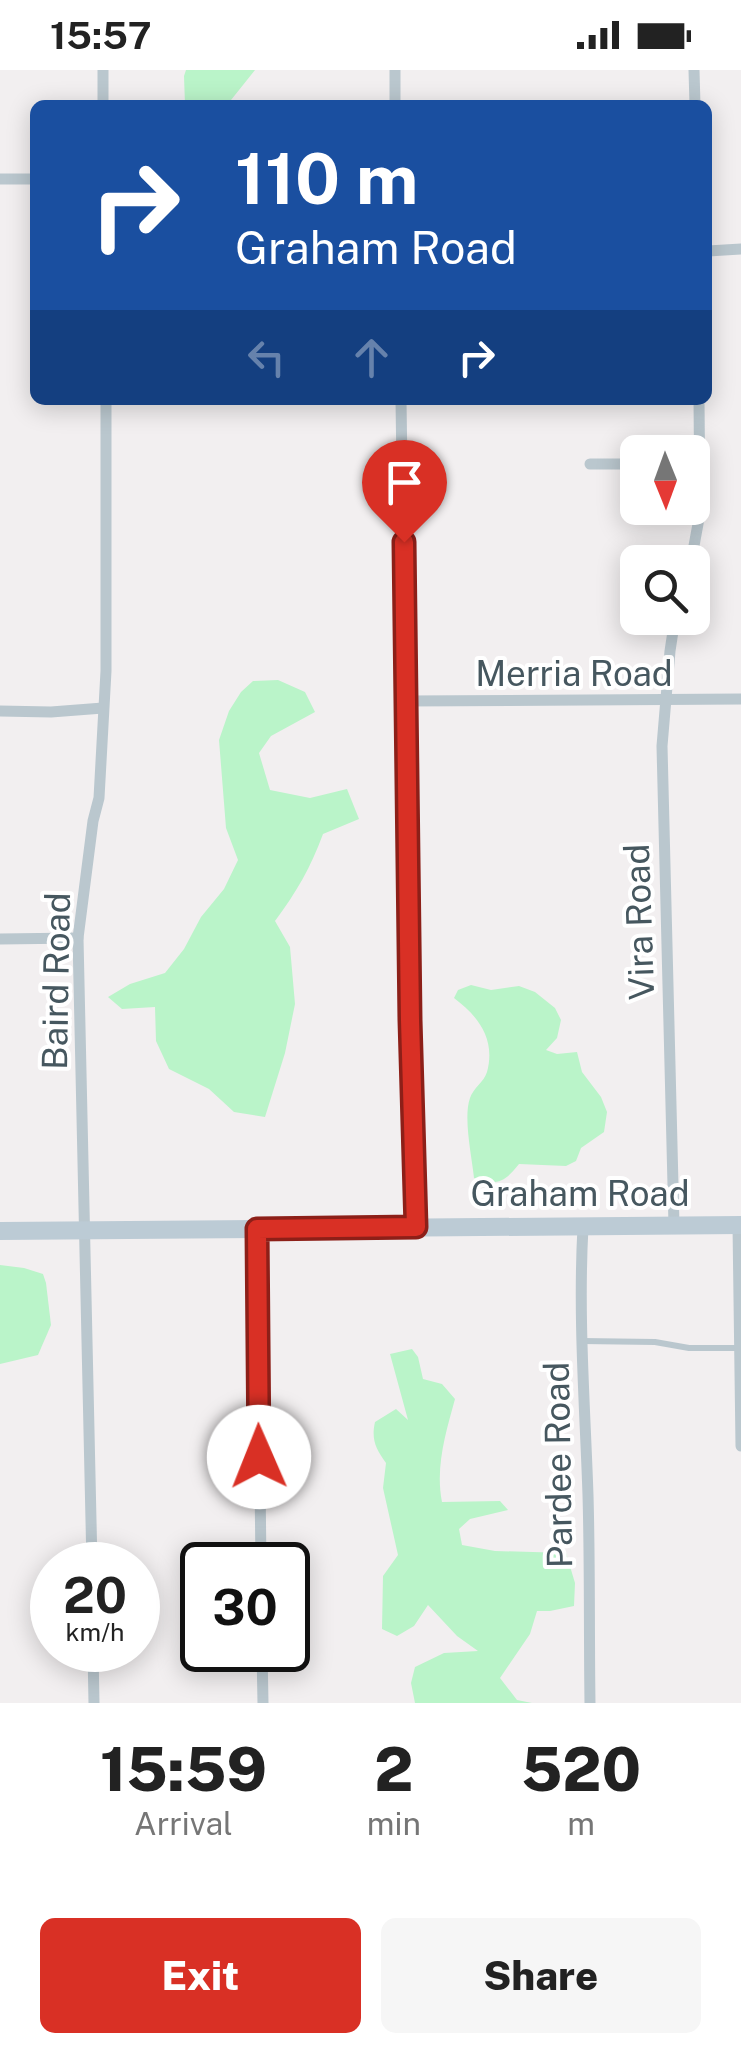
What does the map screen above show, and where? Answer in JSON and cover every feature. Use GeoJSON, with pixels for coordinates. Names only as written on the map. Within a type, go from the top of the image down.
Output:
{"type":"FeatureCollection","features":[{"type":"Feature","properties":{"kind":"main road","name":"Graham Road"},"geometry":{"type":"LineString","coordinates":[[0,1231],[740,1224]]}},
{"type":"Feature","properties":{"kind":"street"},"geometry":{"type":"LineString","coordinates":[[103,70],[103,100]]}},
{"type":"Feature","properties":{"kind":"street"},"geometry":{"type":"LineString","coordinates":[[395,70],[395,100]]}},
{"type":"Feature","properties":{"kind":"street"},"geometry":{"type":"LineString","coordinates":[[694,70],[695,100]]}},
{"type":"Feature","properties":{"kind":"street"},"geometry":{"type":"LineString","coordinates":[[0,179],[30,179]]}},
{"type":"Feature","properties":{"kind":"street"},"geometry":{"type":"LineString","coordinates":[[712,251],[741,249]]}},
{"type":"Feature","properties":{"kind":"street","name":"Baird Road"},"geometry":{"type":"LineString","coordinates":[[92,1542],[78,938],[98,798],[106,670],[106,405]]}},
{"type":"Feature","properties":{"kind":"street"},"geometry":{"type":"LineString","coordinates":[[401,405],[416,1227]]}},
{"type":"Feature","properties":{"kind":"street"},"geometry":{"type":"LineString","coordinates":[[697,435],[699,405]]}},
{"type":"Feature","properties":{"kind":"street"},"geometry":{"type":"LineString","coordinates":[[590,464],[620,464]]}},
{"type":"Feature","properties":{"kind":"street","name":"Vira Road"},"geometry":{"type":"LineString","coordinates":[[673,635],[662,746],[674,1225]]}},
{"type":"Feature","properties":{"kind":"street","name":"Merria Road"},"geometry":{"type":"LineString","coordinates":[[406,701],[741,700]]}},
{"type":"Feature","properties":{"kind":"street"},"geometry":{"type":"LineString","coordinates":[[0,711],[103,708]]}},
{"type":"Feature","properties":{"kind":"street"},"geometry":{"type":"LineString","coordinates":[[0,940],[78,938]]}},
{"type":"Feature","properties":{"kind":"street"},"geometry":{"type":"LineString","coordinates":[[740,1224],[741,1446]]}},
{"type":"Feature","properties":{"kind":"street","name":"Pardee Road"},"geometry":{"type":"LineString","coordinates":[[583,1226],[590,1703]]}},
{"type":"Feature","properties":{"kind":"street"},"geometry":{"type":"LineString","coordinates":[[257,1229],[261,1542]]}},
{"type":"Feature","properties":{"kind":"street"},"geometry":{"type":"LineString","coordinates":[[94,1672],[94,1703]]}},
{"type":"Feature","properties":{"kind":"street"},"geometry":{"type":"LineString","coordinates":[[263,1672],[264,1703]]}},
{"type":"Feature","properties":{"kind":"lane"},"geometry":{"type":"LineString","coordinates":[[582,1341],[739,1348]]}},
{"type":"Feature","properties":{"kind":"green space"},"geometry":{"type":"Polygon","coordinates":[[[186,70],[255,70],[231,100],[185,100],[186,70]]]}},
{"type":"Feature","properties":{"kind":"green space"},"geometry":{"type":"Polygon","coordinates":[[[278,680],[305,692],[315,712],[271,736],[259,753],[270,790],[310,798],[347,789],[359,819],[323,834],[302,879],[275,921],[290,947],[295,1004],[265,1117],[234,1112],[209,1089],[169,1069],[156,1041],[155,1007],[122,1009],[108,997],[130,984],[165,973],[224,889],[238,860],[226,828],[219,740],[241,692],[253,681],[278,680]]]}},
{"type":"Feature","properties":{"kind":"green space"},"geometry":{"type":"Polygon","coordinates":[[[471,985],[491,990],[519,986],[535,992],[555,1008],[561,1020],[557,1038],[546,1050],[557,1054],[577,1052],[582,1072],[607,1112],[604,1132],[581,1148],[576,1161],[566,1166],[519,1164],[504,1179],[494,1182],[474,1178],[468,1106],[471,1094],[487,1072],[489,1049],[483,1029],[454,998],[458,990],[471,985]]]}},
{"type":"Feature","properties":{"kind":"green space"},"geometry":{"type":"Polygon","coordinates":[[[0,1265],[43,1274],[51,1325],[38,1355],[0,1364],[0,1265]]]}},
{"type":"Feature","properties":{"kind":"green space"},"geometry":{"type":"Polygon","coordinates":[[[412,1349],[423,1379],[442,1384],[455,1399],[441,1463],[442,1502],[500,1501],[508,1510],[470,1519],[459,1529],[462,1545],[495,1551],[566,1553],[575,1583],[574,1606],[537,1611],[530,1634],[500,1678],[517,1700],[532,1703],[415,1703],[411,1683],[415,1667],[444,1653],[478,1651],[457,1636],[428,1605],[414,1626],[397,1636],[382,1629],[383,1576],[398,1555],[383,1488],[386,1463],[375,1444],[374,1428],[375,1422],[396,1409],[408,1420],[390,1354],[412,1349]]]}},
{"type":"Feature","properties":{"kind":"route"},"geometry":{"type":"LineString","coordinates":[[259,1457],[257,1229],[416,1227],[404,542]]}}]}
